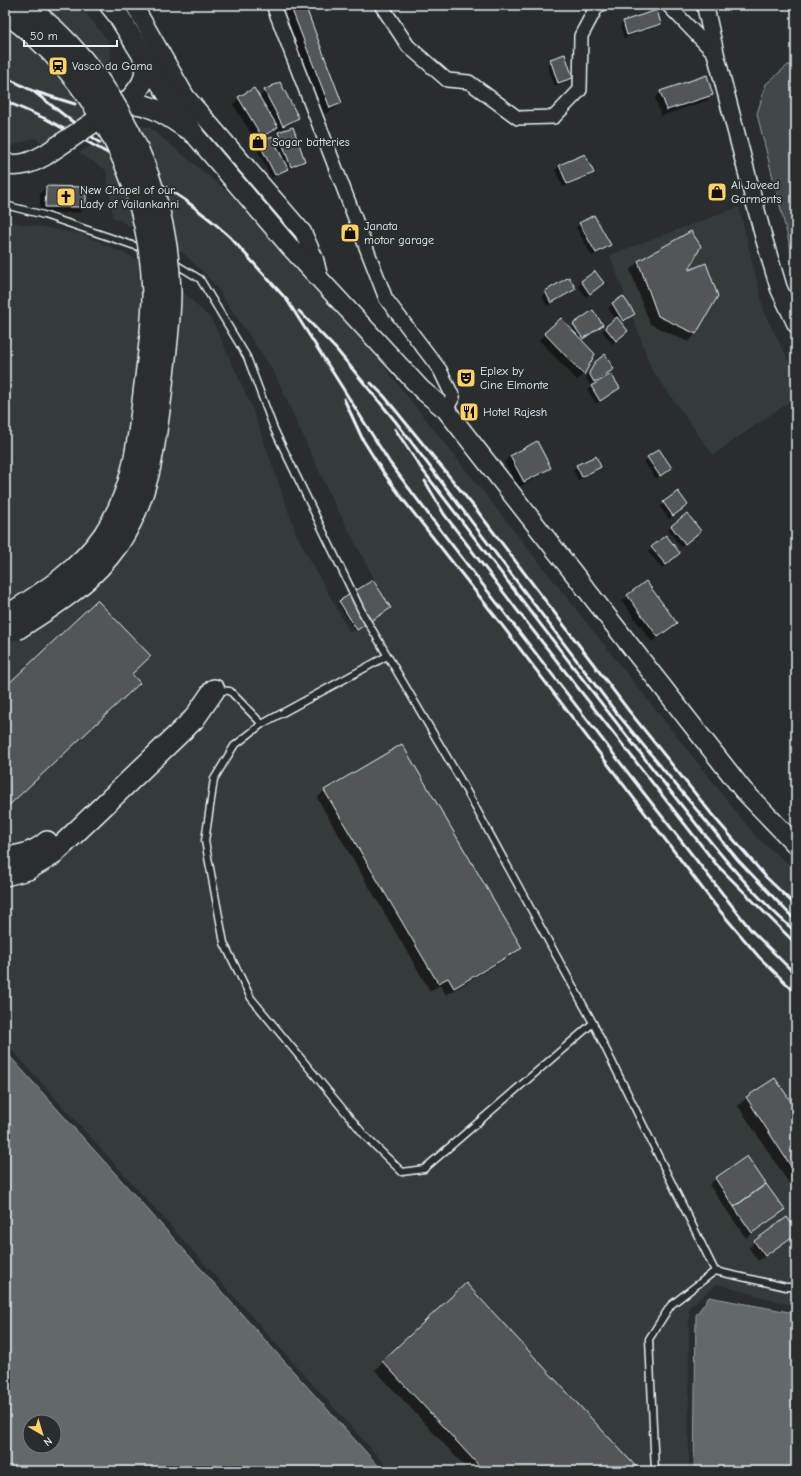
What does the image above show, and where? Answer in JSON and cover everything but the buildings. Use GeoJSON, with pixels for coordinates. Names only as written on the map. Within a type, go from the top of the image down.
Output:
{"type":"FeatureCollection","features":[{"type":"Feature","properties":{"kind":"highway"},"geometry":{"type":"LineString","coordinates":[[8,625],[59,602],[91,576],[117,545],[136,512],[143,495],[153,458],[170,314],[168,268],[161,223],[137,149],[113,102],[99,80],[52,28],[24,5]]}},
{"type":"Feature","properties":{"kind":"highway"},"geometry":{"type":"LineString","coordinates":[[5,12],[41,40],[72,73],[92,101],[111,133],[131,178],[144,226],[151,270],[153,313],[136,455],[129,483],[121,505],[103,535],[79,564],[8,625]]}},
{"type":"Feature","properties":{"kind":"highway"},"geometry":{"type":"LineString","coordinates":[[5,858],[24,855],[43,845],[184,710],[214,690]]}},
{"type":"Feature","properties":{"kind":"highway"},"geometry":{"type":"LineString","coordinates":[[5,875],[28,869],[52,855],[194,718],[214,690]]}},
{"type":"Feature","properties":{"kind":"main road"},"geometry":{"type":"LineString","coordinates":[[110,5],[118,15],[145,60],[193,133],[320,280],[422,390],[446,410],[743,790],[796,845]]}},
{"type":"Feature","properties":{"kind":"main road"},"geometry":{"type":"LineString","coordinates":[[5,164],[25,165],[45,155],[94,122],[126,104],[144,82],[146,72],[145,60]]}},
{"type":"Feature","properties":{"kind":"main road"},"geometry":{"type":"LineString","coordinates":[[126,104],[145,106],[161,112],[193,133]]}},
{"type":"Feature","properties":{"kind":"street"},"geometry":{"type":"LineString","coordinates":[[134,5],[186,96],[303,232],[315,259],[320,280]]}},
{"type":"Feature","properties":{"kind":"street"},"geometry":{"type":"LineString","coordinates":[[273,5],[386,299],[440,370],[453,396],[446,410]]}},
{"type":"Feature","properties":{"kind":"street"},"geometry":{"type":"LineString","coordinates":[[381,5],[408,46],[447,80],[469,82],[518,118],[554,117],[580,90],[581,36],[597,6],[600,5]]}},
{"type":"Feature","properties":{"kind":"street"},"geometry":{"type":"LineString","coordinates":[[668,5],[716,54]]}},
{"type":"Feature","properties":{"kind":"street"},"geometry":{"type":"LineString","coordinates":[[705,5],[716,54],[764,239],[779,289],[795,321]]}},
{"type":"Feature","properties":{"kind":"lane"},"geometry":{"type":"LineString","coordinates":[[5,205],[44,215],[157,253],[200,279],[247,357],[264,406],[274,429],[363,614],[460,779],[593,1023],[715,1271]]}},
{"type":"Feature","properties":{"kind":"lane"},"geometry":{"type":"LineString","coordinates":[[387,656],[262,724],[234,746],[214,779],[205,841],[224,943],[251,998],[366,1137],[402,1172],[424,1169],[593,1023]]}},
{"type":"Feature","properties":{"kind":"lane"},"geometry":{"type":"LineString","coordinates":[[214,690],[230,691],[262,724]]}},
{"type":"Feature","properties":{"kind":"lane"},"geometry":{"type":"LineString","coordinates":[[715,1271],[796,1288]]}},
{"type":"Feature","properties":{"kind":"lane"},"geometry":{"type":"LineString","coordinates":[[655,1471],[649,1339],[671,1305],[715,1271]]}},
{"type":"Feature","properties":{"kind":"shaded area","name":"Vasco da Gama"},"geometry":{"type":"Polygon","coordinates":[[[5,5],[69,5],[86,13],[109,42],[114,90],[123,119],[66,155],[34,138],[5,148],[5,5]]]}},
{"type":"Feature","properties":{"kind":"shaded area"},"geometry":{"type":"Polygon","coordinates":[[[788,65],[796,66],[796,243],[790,246],[757,114],[766,84],[788,65]]]}},
{"type":"Feature","properties":{"kind":"shaded area"},"geometry":{"type":"Polygon","coordinates":[[[128,125],[149,127],[228,192],[344,316],[757,838],[796,870],[796,1305],[790,1305],[717,1284],[689,1307],[689,1471],[391,1471],[5,1042],[5,219],[13,222],[82,234],[160,270],[212,320],[251,405],[297,536],[350,633],[388,605],[330,495],[274,372],[214,284],[185,254],[113,217],[106,170],[79,153],[128,125]]]}},
{"type":"Feature","properties":{"kind":"shaded area"},"geometry":{"type":"Polygon","coordinates":[[[739,207],[765,315],[796,375],[796,397],[713,455],[652,370],[610,255],[739,207]]]}},
{"type":"Feature","properties":{"kind":"shaded area"},"geometry":{"type":"Polygon","coordinates":[[[5,1051],[383,1471],[5,1471],[5,1051]]]}},
{"type":"Feature","properties":{"kind":"shaded area"},"geometry":{"type":"Polygon","coordinates":[[[709,1297],[796,1312],[796,1471],[694,1471],[696,1315],[709,1297]]]}},
{"type":"Feature","properties":{"kind":"railway"},"geometry":{"type":"LineString","coordinates":[[5,77],[33,91],[75,104]]}},
{"type":"Feature","properties":{"kind":"railway"},"geometry":{"type":"LineString","coordinates":[[33,91],[100,143]]}},
{"type":"Feature","properties":{"kind":"railway"},"geometry":{"type":"LineString","coordinates":[[5,101],[46,119],[142,172],[185,200],[230,237],[287,300],[390,463],[432,519],[751,930],[796,975]]}},
{"type":"Feature","properties":{"kind":"railway"},"geometry":{"type":"LineString","coordinates":[[299,311],[336,349],[396,422],[615,711],[738,860],[796,921]]}},
{"type":"Feature","properties":{"kind":"railway"},"geometry":{"type":"LineString","coordinates":[[371,383],[384,396],[479,513],[629,711],[714,817],[766,877],[796,906]]}},
{"type":"Feature","properties":{"kind":"railway"},"geometry":{"type":"LineString","coordinates":[[344,399],[363,440],[383,472],[405,502],[498,620],[715,905],[759,957],[796,993]]}},
{"type":"Feature","properties":{"kind":"railway"},"geometry":{"type":"LineString","coordinates":[[395,429],[421,468],[594,694],[704,833],[738,875],[796,932]]}},
{"type":"Feature","properties":{"kind":"railway"},"geometry":{"type":"LineString","coordinates":[[425,481],[444,514],[517,610],[716,864],[796,944]]}},
{"type":"Feature","properties":{"kind":"place","name":"Vasco da Gama"},"geometry":{"type":"Point","coordinates":[58,66]}},
{"type":"Feature","properties":{"kind":"place","name":"Sagar batteries"},"geometry":{"type":"Point","coordinates":[258,142]}},
{"type":"Feature","properties":{"kind":"place","name":"Al Javeed Garments"},"geometry":{"type":"Point","coordinates":[717,192]}},
{"type":"Feature","properties":{"kind":"place","name":"New Chapel of our Lady of Vailankanni"},"geometry":{"type":"Point","coordinates":[66,197]}},
{"type":"Feature","properties":{"kind":"place","name":"Janata motor garage"},"geometry":{"type":"Point","coordinates":[350,233]}},
{"type":"Feature","properties":{"kind":"place","name":"Eplex by Cine Elmonte"},"geometry":{"type":"Point","coordinates":[466,378]}},
{"type":"Feature","properties":{"kind":"place","name":"Hotel Rajesh"},"geometry":{"type":"Point","coordinates":[469,412]}}]}
